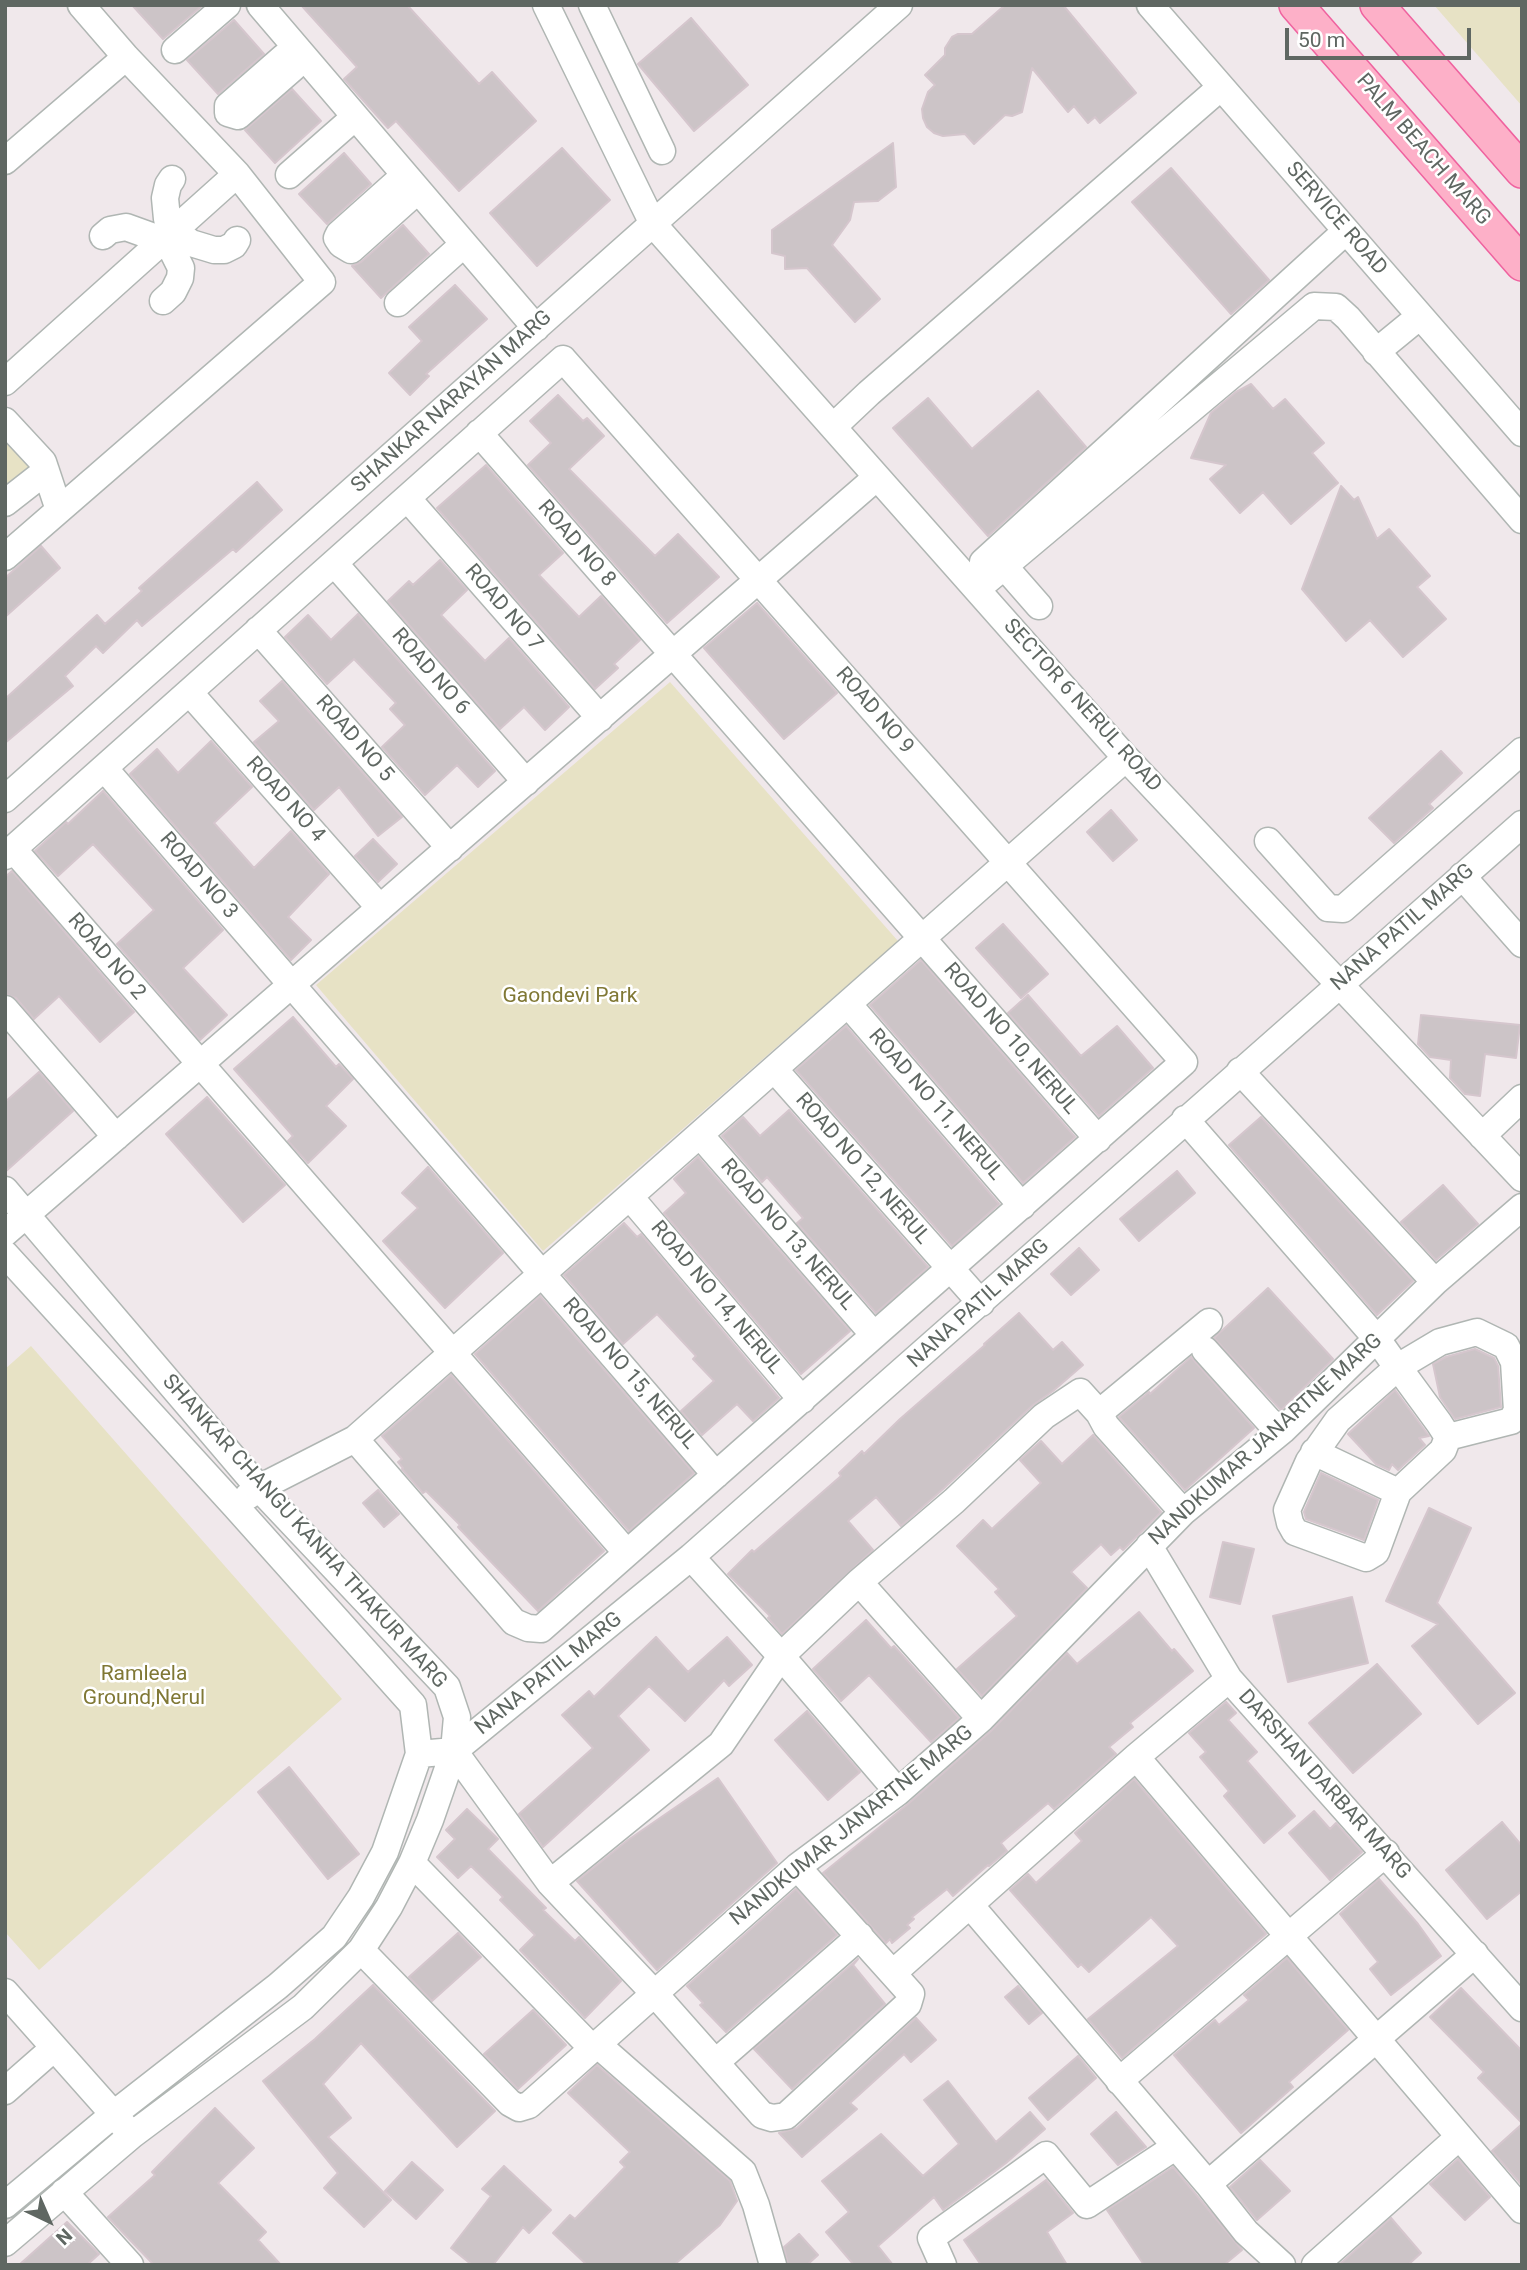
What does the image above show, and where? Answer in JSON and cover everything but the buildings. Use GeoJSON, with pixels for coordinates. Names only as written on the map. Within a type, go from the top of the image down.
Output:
{"type":"FeatureCollection","features":[{"type":"Feature","properties":{"kind":"main road","name":"PALM BEACH MARG"},"geometry":{"type":"LineString","coordinates":[[1296,5],[1522,264]]}},
{"type":"Feature","properties":{"kind":"main road"},"geometry":{"type":"LineString","coordinates":[[1377,5],[1522,172]]}},
{"type":"Feature","properties":{"kind":"street"},"geometry":{"type":"LineString","coordinates":[[5,556],[322,282],[237,174],[126,57],[81,5]]}},
{"type":"Feature","properties":{"kind":"street"},"geometry":{"type":"LineString","coordinates":[[176,50],[227,5]]}},
{"type":"Feature","properties":{"kind":"street"},"geometry":{"type":"LineString","coordinates":[[240,5],[288,63],[350,122],[536,328]]}},
{"type":"Feature","properties":{"kind":"street"},"geometry":{"type":"LineString","coordinates":[[260,5],[402,192],[509,314]]}},
{"type":"Feature","properties":{"kind":"street","name":"SECTOR 6 NERUL ROAD"},"geometry":{"type":"LineString","coordinates":[[546,5],[653,224],[1126,758],[1522,1178]]}},
{"type":"Feature","properties":{"kind":"street"},"geometry":{"type":"LineString","coordinates":[[592,5],[662,151]]}},
{"type":"Feature","properties":{"kind":"street","name":"SHANKAR NARAYAN MARG"},"geometry":{"type":"LineString","coordinates":[[5,799],[899,5]]}},
{"type":"Feature","properties":{"kind":"street","name":"SERVICE ROAD"},"geometry":{"type":"LineString","coordinates":[[1150,5],[1522,433]]}},
{"type":"Feature","properties":{"kind":"street"},"geometry":{"type":"LineString","coordinates":[[5,161],[126,57]]}},
{"type":"Feature","properties":{"kind":"street"},"geometry":{"type":"LineString","coordinates":[[833,427],[1221,88]]}},
{"type":"Feature","properties":{"kind":"street"},"geometry":{"type":"LineString","coordinates":[[289,175],[350,122]]}},
{"type":"Feature","properties":{"kind":"street"},"geometry":{"type":"LineString","coordinates":[[5,382],[237,174]]}},
{"type":"Feature","properties":{"kind":"street"},"geometry":{"type":"LineString","coordinates":[[163,301],[173,292],[180,278],[181,268],[170,246],[168,235],[165,198],[172,180]]}},
{"type":"Feature","properties":{"kind":"street"},"geometry":{"type":"LineString","coordinates":[[103,236],[110,230],[125,227],[168,235],[214,250],[234,245],[237,240]]}},
{"type":"Feature","properties":{"kind":"street"},"geometry":{"type":"LineString","coordinates":[[972,583],[1346,231]]}},
{"type":"Feature","properties":{"kind":"street"},"geometry":{"type":"LineString","coordinates":[[398,303],[455,252]]}},
{"type":"Feature","properties":{"kind":"street"},"geometry":{"type":"LineString","coordinates":[[972,583],[1004,566],[1314,306],[1336,307],[1522,520]]}},
{"type":"Feature","properties":{"kind":"street"},"geometry":{"type":"LineString","coordinates":[[1376,352],[1420,316]]}},
{"type":"Feature","properties":{"kind":"street","name":"ROAD NO 9"},"geometry":{"type":"LineString","coordinates":[[480,433],[563,359],[1184,1062],[1098,1139]]}},
{"type":"Feature","properties":{"kind":"street"},"geometry":{"type":"LineString","coordinates":[[5,421],[43,462],[59,510]]}},
{"type":"Feature","properties":{"kind":"street"},"geometry":{"type":"LineString","coordinates":[[9,853],[480,433]]}},
{"type":"Feature","properties":{"kind":"street","name":"ROAD NO 8"},"geometry":{"type":"LineString","coordinates":[[480,433],[922,939]]}},
{"type":"Feature","properties":{"kind":"street"},"geometry":{"type":"LineString","coordinates":[[5,503],[46,471]]}},
{"type":"Feature","properties":{"kind":"street"},"geometry":{"type":"LineString","coordinates":[[5,1233],[877,477]]}},
{"type":"Feature","properties":{"kind":"street","name":"ROAD NO 7"},"geometry":{"type":"LineString","coordinates":[[407,498],[600,718]]}},
{"type":"Feature","properties":{"kind":"street","name":"ROAD NO 6"},"geometry":{"type":"LineString","coordinates":[[334,563],[526,782]]}},
{"type":"Feature","properties":{"kind":"street"},"geometry":{"type":"LineString","coordinates":[[1004,566],[1039,606]]}},
{"type":"Feature","properties":{"kind":"street","name":"ROAD NO 5"},"geometry":{"type":"LineString","coordinates":[[258,630],[450,848]]}},
{"type":"Feature","properties":{"kind":"street","name":"ROAD NO 4"},"geometry":{"type":"LineString","coordinates":[[189,692],[380,908]]}},
{"type":"Feature","properties":{"kind":"street"},"geometry":{"type":"LineString","coordinates":[[1268,841],[1328,908],[1343,909],[1522,751]]}},
{"type":"Feature","properties":{"kind":"street"},"geometry":{"type":"LineString","coordinates":[[235,1506],[259,1488],[355,1439],[1126,758]]}},
{"type":"Feature","properties":{"kind":"street","name":"ROAD NO 3"},"geometry":{"type":"LineString","coordinates":[[104,768],[542,1274]]}},
{"type":"Feature","properties":{"kind":"street","name":"NANA PATIL MARG"},"geometry":{"type":"LineString","coordinates":[[454,1751],[691,1557],[1522,824]]}},
{"type":"Feature","properties":{"kind":"street","name":"ROAD NO 2"},"geometry":{"type":"LineString","coordinates":[[9,853],[453,1352],[627,1553]]}},
{"type":"Feature","properties":{"kind":"street"},"geometry":{"type":"LineString","coordinates":[[1462,876],[1522,944]]}},
{"type":"Feature","properties":{"kind":"street","name":"ROAD NO 10, NERUL"},"geometry":{"type":"LineString","coordinates":[[922,939],[1098,1139]]}},
{"type":"Feature","properties":{"kind":"street","name":"ROAD NO 11, NERUL"},"geometry":{"type":"LineString","coordinates":[[848,1004],[1022,1206]]}},
{"type":"Feature","properties":{"kind":"street"},"geometry":{"type":"LineString","coordinates":[[5,1009],[116,1137]]}},
{"type":"Feature","properties":{"kind":"street","name":"ROAD NO 12, NERUL"},"geometry":{"type":"LineString","coordinates":[[774,1069],[981,1303]]}},
{"type":"Feature","properties":{"kind":"street"},"geometry":{"type":"LineString","coordinates":[[1240,1071],[1435,1282]]}},
{"type":"Feature","properties":{"kind":"street"},"geometry":{"type":"LineString","coordinates":[[1482,1136],[1522,1098]]}},
{"type":"Feature","properties":{"kind":"street"},"geometry":{"type":"LineString","coordinates":[[1185,1119],[1377,1339],[1448,1437]]}},
{"type":"Feature","properties":{"kind":"street","name":"ROAD NO 13, NERUL"},"geometry":{"type":"LineString","coordinates":[[700,1135],[874,1335]]}},
{"type":"Feature","properties":{"kind":"street"},"geometry":{"type":"LineString","coordinates":[[355,1439],[514,1622],[528,1628],[541,1629],[1098,1139]]}},
{"type":"Feature","properties":{"kind":"street","name":"SHANKAR CHANGU KANHA THAKUR MARG"},"geometry":{"type":"LineString","coordinates":[[5,1190],[259,1488],[447,1687],[457,1717],[454,1751],[412,1863],[389,1907],[361,1950],[303,2007],[132,2135],[5,2243]]}},
{"type":"Feature","properties":{"kind":"street","name":"ROAD NO 14, NERUL"},"geometry":{"type":"LineString","coordinates":[[630,1197],[802,1400]]}},
{"type":"Feature","properties":{"kind":"street","name":"NANDKUMAR JANARTNE MARG"},"geometry":{"type":"LineString","coordinates":[[361,1950],[510,2103],[519,2108],[528,2105],[797,1867],[898,1792],[981,1719],[1183,1512],[1283,1430],[1435,1282],[1522,1208]]}},
{"type":"Feature","properties":{"kind":"street","name":"SHANKAR CHANGU KANHA THAKUR MARG"},"geometry":{"type":"LineString","coordinates":[[5,1254],[413,1705],[419,1754],[386,1852],[361,1897],[334,1937],[282,1982],[5,2204]]}},
{"type":"Feature","properties":{"kind":"street","name":"ROAD NO 15, NERUL"},"geometry":{"type":"LineString","coordinates":[[542,1274],[716,1475]]}},
{"type":"Feature","properties":{"kind":"street"},"geometry":{"type":"LineString","coordinates":[[1099,1413],[1209,1322]]}},
{"type":"Feature","properties":{"kind":"street"},"geometry":{"type":"LineString","coordinates":[[1477,1332],[1506,1346],[1514,1362],[1517,1411],[1511,1421],[1448,1437],[1443,1450],[1398,1492],[1376,1552],[1366,1558],[1295,1532],[1287,1510],[1314,1452],[1338,1420],[1398,1367],[1440,1342],[1477,1332]]}},
{"type":"Feature","properties":{"kind":"street"},"geometry":{"type":"LineString","coordinates":[[1205,1350],[1269,1421],[1283,1430]]}},
{"type":"Feature","properties":{"kind":"street"},"geometry":{"type":"LineString","coordinates":[[550,1883],[721,1744],[781,1656],[859,1582],[954,1501],[1044,1416],[1080,1392],[1099,1413],[1106,1426],[1183,1512]]}},
{"type":"Feature","properties":{"kind":"street"},"geometry":{"type":"LineString","coordinates":[[1314,1452],[1398,1492]]}},
{"type":"Feature","properties":{"kind":"street","name":"DARSHAN DARBAR MARG"},"geometry":{"type":"LineString","coordinates":[[1149,1546],[1229,1679],[1522,2008]]}},
{"type":"Feature","properties":{"kind":"street"},"geometry":{"type":"LineString","coordinates":[[691,1557],[898,1792]]}},
{"type":"Feature","properties":{"kind":"street"},"geometry":{"type":"LineString","coordinates":[[859,1582],[981,1719]]}},
{"type":"Feature","properties":{"kind":"street"},"geometry":{"type":"LineString","coordinates":[[893,1973],[1136,1757],[1229,1679]]}},
{"type":"Feature","properties":{"kind":"street"},"geometry":{"type":"LineString","coordinates":[[419,1754],[454,1751],[550,1883],[654,1993],[762,2115],[772,2118],[786,2116],[908,2004],[911,1994],[797,1867]]}},
{"type":"Feature","properties":{"kind":"street"},"geometry":{"type":"LineString","coordinates":[[1136,1757],[1522,2210]]}},
{"type":"Feature","properties":{"kind":"street"},"geometry":{"type":"LineString","coordinates":[[1119,2081],[1386,1853]]}},
{"type":"Feature","properties":{"kind":"street"},"geometry":{"type":"LineString","coordinates":[[412,1863],[595,2046],[743,2172],[756,2205],[773,2265]]}},
{"type":"Feature","properties":{"kind":"street"},"geometry":{"type":"LineString","coordinates":[[970,1905],[1208,2183],[1246,2232],[1282,2265]]}},
{"type":"Feature","properties":{"kind":"street"},"geometry":{"type":"LineString","coordinates":[[716,2062],[860,1936]]}},
{"type":"Feature","properties":{"kind":"street"},"geometry":{"type":"LineString","coordinates":[[1208,2183],[1475,1954]]}},
{"type":"Feature","properties":{"kind":"street"},"geometry":{"type":"LineString","coordinates":[[282,1982],[303,2007]]}},
{"type":"Feature","properties":{"kind":"street"},"geometry":{"type":"LineString","coordinates":[[5,1992],[132,2135]]}},
{"type":"Feature","properties":{"kind":"street"},"geometry":{"type":"LineString","coordinates":[[5,2091],[54,2048]]}},
{"type":"Feature","properties":{"kind":"street"},"geometry":{"type":"LineString","coordinates":[[1315,2265],[1460,2137]]}},
{"type":"Feature","properties":{"kind":"street"},"geometry":{"type":"LineString","coordinates":[[943,2265],[931,2238],[1046,2155],[1087,2205],[1175,2147]]}},
{"type":"Feature","properties":{"kind":"street"},"geometry":{"type":"LineString","coordinates":[[64,2192],[130,2265]]}},
{"type":"Feature","properties":{"kind":"green space"},"geometry":{"type":"Polygon","coordinates":[[[1434,5],[1522,5],[1522,106],[1434,5]]]}},
{"type":"Feature","properties":{"kind":"green space"},"geometry":{"type":"Polygon","coordinates":[[[5,436],[45,480],[5,514],[5,436]]]}},
{"type":"Feature","properties":{"kind":"green space","name":"Gaondevi Park"},"geometry":{"type":"Polygon","coordinates":[[[670,682],[898,941],[543,1251],[316,985],[670,682]]]}},
{"type":"Feature","properties":{"kind":"green space","name":"Ramleela Ground,Nerul"},"geometry":{"type":"Polygon","coordinates":[[[31,1346],[342,1699],[39,1970],[5,1932],[5,1369],[31,1346]]]}}]}
